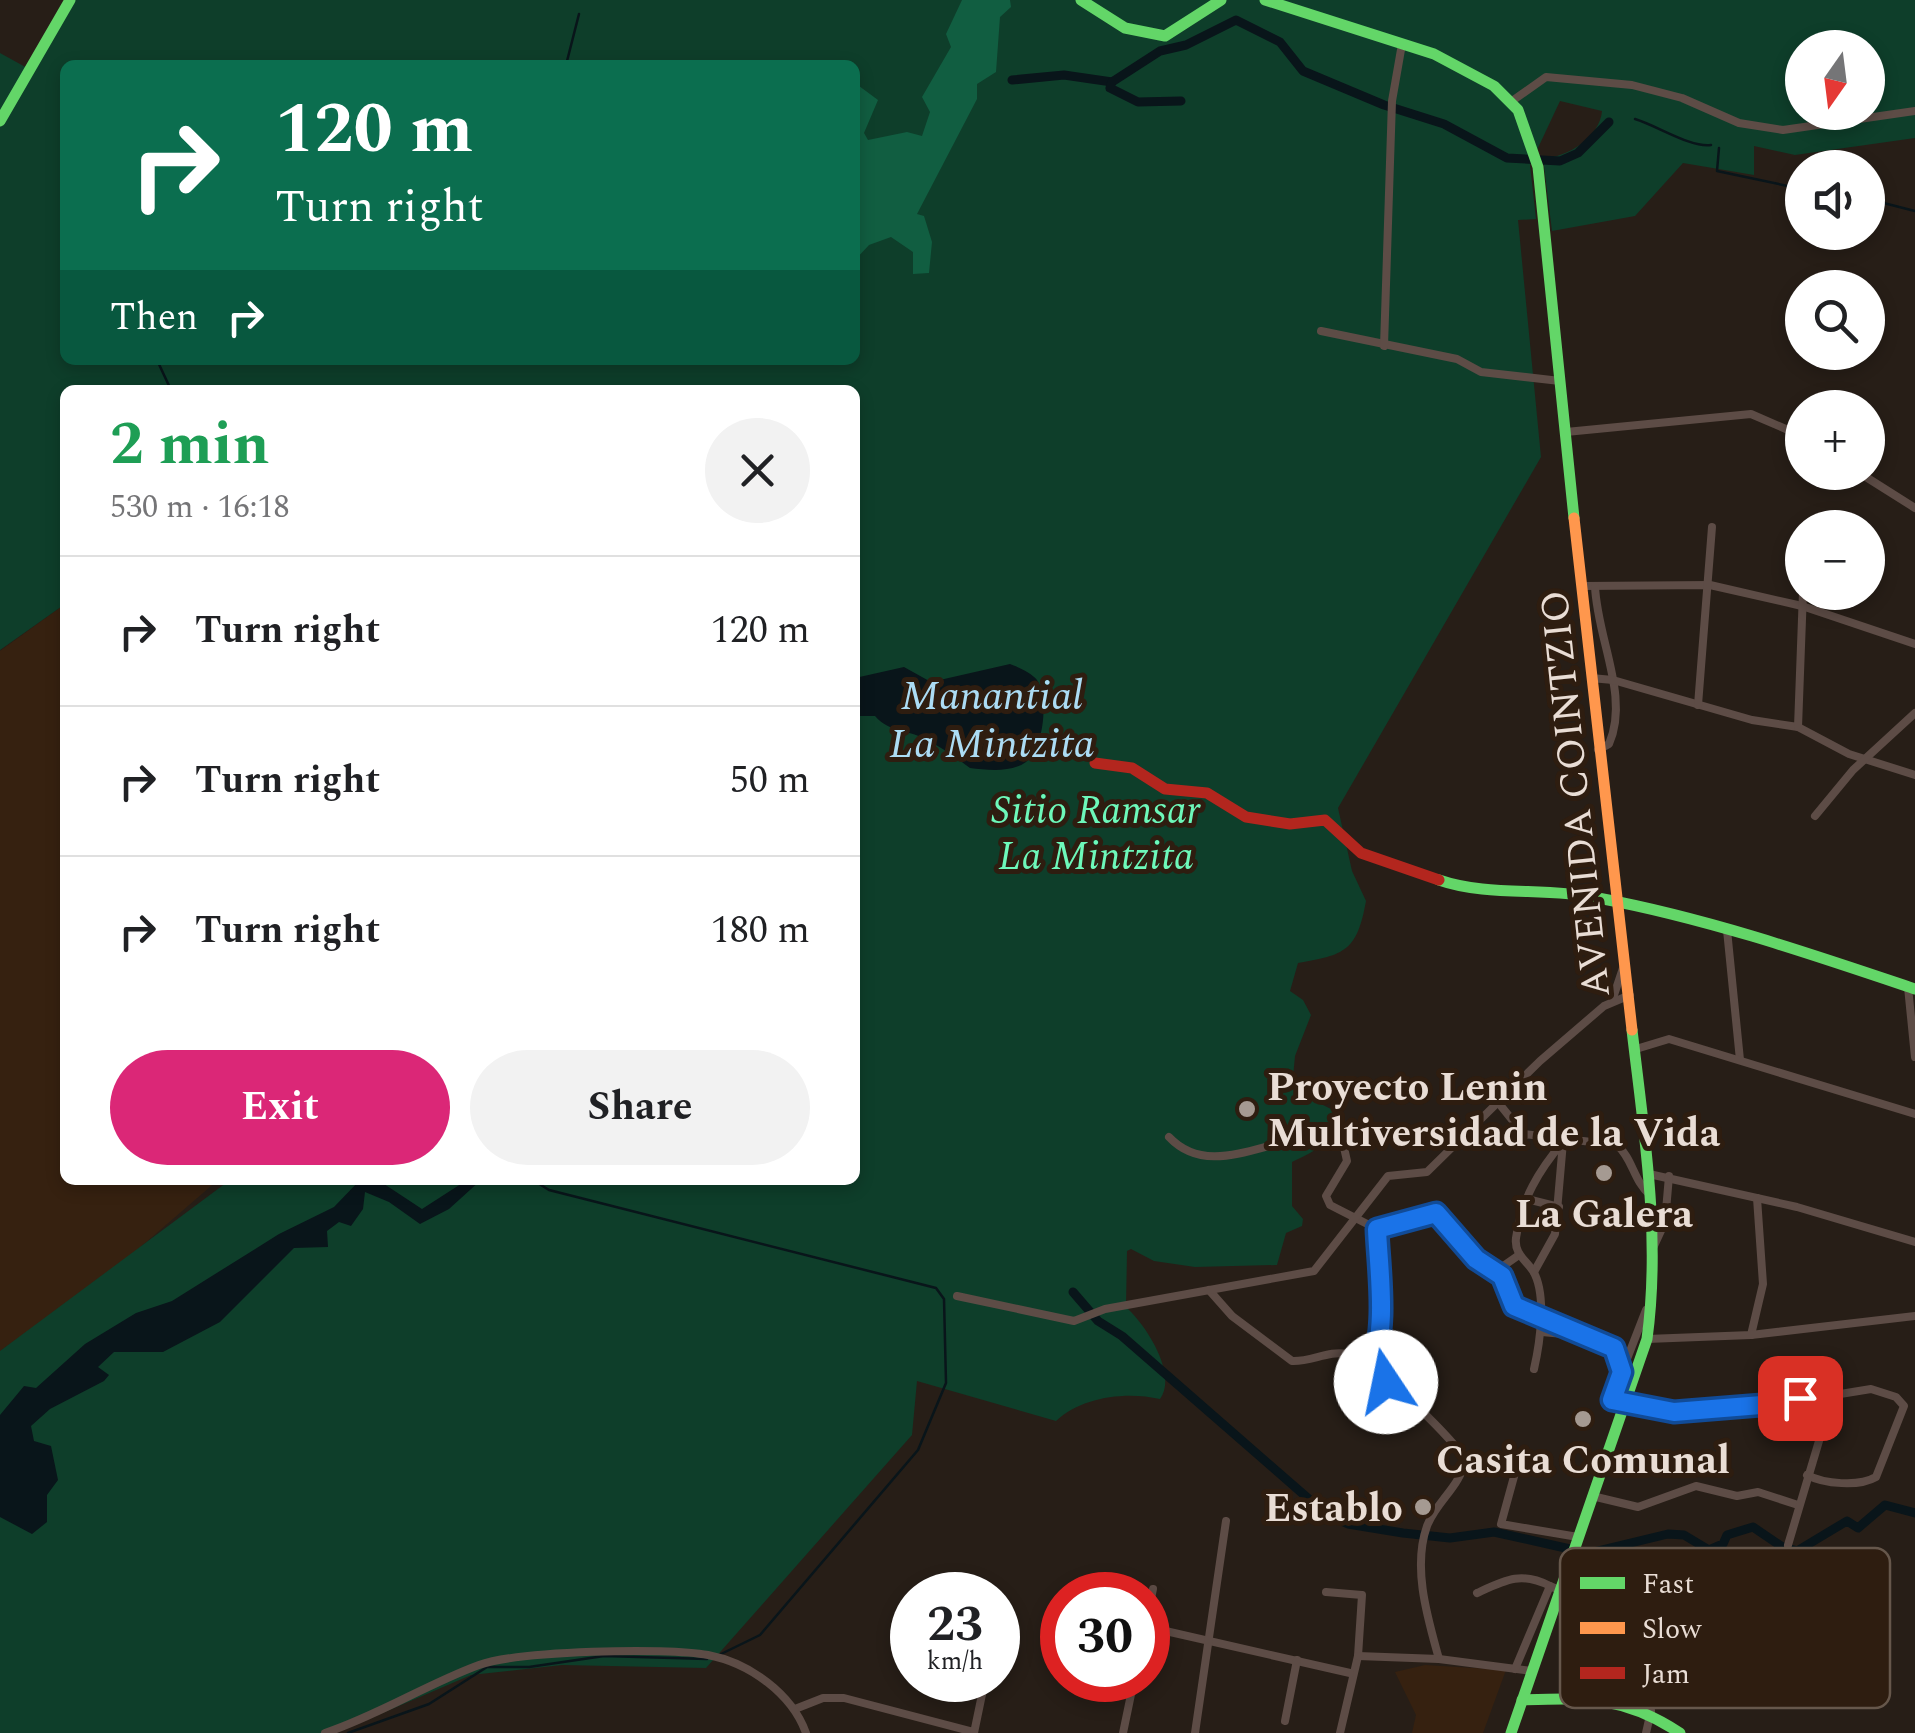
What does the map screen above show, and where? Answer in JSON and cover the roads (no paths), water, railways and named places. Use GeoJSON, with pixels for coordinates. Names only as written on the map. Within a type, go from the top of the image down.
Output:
{"type":"FeatureCollection","features":[{"type":"Feature","properties":{"kind":"main road"},"geometry":{"type":"LineString","coordinates":[[0,121],[70,0]]}},
{"type":"Feature","properties":{"kind":"main road"},"geometry":{"type":"LineString","coordinates":[[1081,0],[1093,12],[1158,37],[1173,35],[1221,0]]}},
{"type":"Feature","properties":{"kind":"main road","name":"AVENIDA COINTZIO"},"geometry":{"type":"LineString","coordinates":[[1264,0],[1478,73],[1512,101],[1538,162],[1566,432],[1589,586],[1591,678],[1636,1049],[1654,1288],[1646,1339],[1573,1548]]}},
{"type":"Feature","properties":{"kind":"main road"},"geometry":{"type":"LineString","coordinates":[[1094,763],[1132,768],[1165,789],[1207,793],[1246,817],[1290,824],[1314,818],[1325,820],[1361,853],[1448,884],[1515,892],[1554,889],[1616,901],[1727,930],[1911,988]]}},
{"type":"Feature","properties":{"kind":"main road","name":"AVENIDA COINTZIO"},"geometry":{"type":"LineString","coordinates":[[1511,1733],[1560,1575]]}},
{"type":"Feature","properties":{"kind":"main road"},"geometry":{"type":"LineString","coordinates":[[1522,1700],[1560,1700]]}},
{"type":"Feature","properties":{"kind":"main road"},"geometry":{"type":"LineString","coordinates":[[1636,1708],[1650,1712],[1680,1733]]}},
{"type":"Feature","properties":{"kind":"street"},"geometry":{"type":"LineString","coordinates":[[1384,346],[1391,112],[1402,44]]}},
{"type":"Feature","properties":{"kind":"street"},"geometry":{"type":"LineString","coordinates":[[1512,101],[1546,77],[1632,85],[1682,98],[1739,123],[1783,130],[1915,112]]}},
{"type":"Feature","properties":{"kind":"street"},"geometry":{"type":"LineString","coordinates":[[1322,331],[1457,360],[1481,372],[1560,381]]}},
{"type":"Feature","properties":{"kind":"street"},"geometry":{"type":"LineString","coordinates":[[1566,432],[1751,414],[1785,429]]}},
{"type":"Feature","properties":{"kind":"street"},"geometry":{"type":"LineString","coordinates":[[1885,489],[1915,508]]}},
{"type":"Feature","properties":{"kind":"street"},"geometry":{"type":"LineString","coordinates":[[1698,705],[1712,527]]}},
{"type":"Feature","properties":{"kind":"street"},"geometry":{"type":"LineString","coordinates":[[1598,750],[1609,744],[1615,729],[1613,680],[1589,586],[1710,585],[1785,602]]}},
{"type":"Feature","properties":{"kind":"street"},"geometry":{"type":"LineString","coordinates":[[1798,727],[1802,610]]}},
{"type":"Feature","properties":{"kind":"street"},"geometry":{"type":"LineString","coordinates":[[1814,610],[1915,644]]}},
{"type":"Feature","properties":{"kind":"street"},"geometry":{"type":"LineString","coordinates":[[1591,678],[1613,680],[1698,705],[1798,727],[1866,758],[1915,774]]}},
{"type":"Feature","properties":{"kind":"street"},"geometry":{"type":"LineString","coordinates":[[1815,816],[1866,758],[1915,713]]}},
{"type":"Feature","properties":{"kind":"street"},"geometry":{"type":"LineString","coordinates":[[1727,930],[1740,1060]]}},
{"type":"Feature","properties":{"kind":"street"},"geometry":{"type":"LineString","coordinates":[[1612,1002],[1626,960]]}},
{"type":"Feature","properties":{"kind":"street"},"geometry":{"type":"LineString","coordinates":[[1911,988],[1915,1057]]}},
{"type":"Feature","properties":{"kind":"street"},"geometry":{"type":"LineString","coordinates":[[957,1296],[1062,1319],[1314,1271],[1388,1176],[1427,1172],[1497,1101],[1612,1002],[1630,995]]}},
{"type":"Feature","properties":{"kind":"street"},"geometry":{"type":"LineString","coordinates":[[1636,1049],[1669,1039],[1915,1114]]}},
{"type":"Feature","properties":{"kind":"street"},"geometry":{"type":"LineString","coordinates":[[1497,1101],[1524,1136]]}},
{"type":"Feature","properties":{"kind":"street"},"geometry":{"type":"LineString","coordinates":[[1472,1128],[1563,1142],[1617,1145],[1626,1154],[1634,1181],[1650,1195]]}},
{"type":"Feature","properties":{"kind":"street"},"geometry":{"type":"LineString","coordinates":[[1169,1136],[1191,1154],[1225,1156],[1269,1149],[1292,1138],[1335,1140],[1343,1144],[1347,1161],[1326,1196],[1330,1205],[1377,1229],[1436,1213],[1476,1259],[1496,1271],[1514,1306],[1614,1348],[1622,1372]]}},
{"type":"Feature","properties":{"kind":"street"},"geometry":{"type":"LineString","coordinates":[[1534,1369],[1544,1318],[1538,1306],[1534,1272],[1519,1255],[1515,1239],[1538,1171],[1563,1142]]}},
{"type":"Feature","properties":{"kind":"street"},"geometry":{"type":"LineString","coordinates":[[1534,1272],[1555,1234],[1563,1142]]}},
{"type":"Feature","properties":{"kind":"street"},"geometry":{"type":"LineString","coordinates":[[1648,1174],[1757,1198],[1915,1242]]}},
{"type":"Feature","properties":{"kind":"street"},"geometry":{"type":"LineString","coordinates":[[1652,1249],[1665,1222],[1669,1176]]}},
{"type":"Feature","properties":{"kind":"street"},"geometry":{"type":"LineString","coordinates":[[1528,1198],[1559,1207]]}},
{"type":"Feature","properties":{"kind":"street"},"geometry":{"type":"LineString","coordinates":[[1751,1335],[1763,1284],[1757,1198]]}},
{"type":"Feature","properties":{"kind":"street"},"geometry":{"type":"LineString","coordinates":[[1370,1364],[1376,1354],[1380,1318],[1377,1229]]}},
{"type":"Feature","properties":{"kind":"street"},"geometry":{"type":"LineString","coordinates":[[1496,1271],[1519,1255]]}},
{"type":"Feature","properties":{"kind":"street"},"geometry":{"type":"LineString","coordinates":[[1654,1288],[1612,1400],[1674,1412],[1786,1403],[1871,1389],[1896,1397],[1904,1406],[1876,1477],[1867,1482],[1817,1480],[1807,1475]]}},
{"type":"Feature","properties":{"kind":"street"},"geometry":{"type":"LineString","coordinates":[[1208,1290],[1232,1316],[1292,1361],[1336,1354],[1370,1364],[1440,1426],[1466,1458],[1464,1472],[1426,1534],[1424,1607],[1439,1659]]}},
{"type":"Feature","properties":{"kind":"street"},"geometry":{"type":"LineString","coordinates":[[1646,1339],[1751,1335],[1915,1316]]}},
{"type":"Feature","properties":{"kind":"street"},"geometry":{"type":"LineString","coordinates":[[1542,1332],[1584,1336]]}},
{"type":"Feature","properties":{"kind":"street"},"geometry":{"type":"LineString","coordinates":[[1788,1545],[1833,1394]]}},
{"type":"Feature","properties":{"kind":"street"},"geometry":{"type":"LineString","coordinates":[[1786,1403],[1824,1420]]}},
{"type":"Feature","properties":{"kind":"street"},"geometry":{"type":"LineString","coordinates":[[1518,1462],[1501,1524],[1578,1537]]}},
{"type":"Feature","properties":{"kind":"street"},"geometry":{"type":"LineString","coordinates":[[1592,1496],[1638,1506],[1696,1486],[1737,1496],[1758,1492],[1798,1505]]}},
{"type":"Feature","properties":{"kind":"street"},"geometry":{"type":"LineString","coordinates":[[1196,1733],[1226,1521]]}},
{"type":"Feature","properties":{"kind":"street"},"geometry":{"type":"LineString","coordinates":[[1477,1593],[1514,1576],[1529,1576],[1554,1588],[1516,1669]]}},
{"type":"Feature","properties":{"kind":"street"},"geometry":{"type":"LineString","coordinates":[[1326,1592],[1362,1595],[1358,1656],[1350,1672],[1340,1733]]}},
{"type":"Feature","properties":{"kind":"street"},"geometry":{"type":"LineString","coordinates":[[1170,1631],[1350,1672]]}},
{"type":"Feature","properties":{"kind":"street"},"geometry":{"type":"LineString","coordinates":[[325,1733],[497,1660],[591,1652],[708,1655],[719,1659],[780,1690],[806,1733]]}},
{"type":"Feature","properties":{"kind":"street"},"geometry":{"type":"LineString","coordinates":[[1358,1656],[1439,1659],[1532,1671]]}},
{"type":"Feature","properties":{"kind":"street"},"geometry":{"type":"LineString","coordinates":[[1285,1720],[1297,1660]]}},
{"type":"Feature","properties":{"kind":"street"},"geometry":{"type":"LineString","coordinates":[[794,1708],[823,1698],[844,1698],[974,1732],[980,1702]]}},
{"type":"Feature","properties":{"kind":"street"},"geometry":{"type":"LineString","coordinates":[[1123,1733],[1129,1702]]}},
{"type":"Feature","properties":{"kind":"street"},"geometry":{"type":"LineString","coordinates":[[1646,1733],[1650,1712]]}},
{"type":"Feature","properties":{"kind":"water","name":"Manantial La Mintzita"},"geometry":{"type":"Polygon","coordinates":[[[1010,664],[1028,673],[1041,688],[1044,710],[1041,735],[1032,755],[1013,768],[970,768],[931,742],[886,725],[875,716],[860,716],[860,677],[904,667],[931,682],[1010,664]]]}},
{"type":"Feature","properties":{"kind":"water"},"geometry":{"type":"Polygon","coordinates":[[[355,1185],[386,1185],[422,1209],[459,1185],[475,1185],[449,1209],[420,1224],[389,1202],[365,1192],[363,1209],[351,1226],[339,1222],[327,1231],[328,1247],[294,1248],[220,1322],[163,1352],[114,1352],[98,1367],[109,1375],[104,1381],[50,1409],[31,1426],[34,1441],[51,1446],[58,1480],[47,1495],[47,1522],[32,1534],[0,1517],[0,1415],[24,1386],[36,1388],[85,1344],[136,1313],[172,1301],[279,1234],[334,1207],[355,1185]]]}},
{"type":"Feature","properties":{"kind":"waterway"},"geometry":{"type":"LineString","coordinates":[[567,60],[579,14]]}},
{"type":"Feature","properties":{"kind":"waterway"},"geometry":{"type":"LineString","coordinates":[[1181,101],[1138,102],[1110,88],[1112,82],[1160,51],[1186,45],[1236,20],[1280,42],[1303,71],[1384,105],[1444,124],[1507,158],[1560,161],[1578,153],[1609,122]]}},
{"type":"Feature","properties":{"kind":"waterway"},"geometry":{"type":"LineString","coordinates":[[1012,80],[1064,75],[1112,82]]}},
{"type":"Feature","properties":{"kind":"waterway"},"geometry":{"type":"LineString","coordinates":[[1635,119],[1684,140],[1711,145]]}},
{"type":"Feature","properties":{"kind":"waterway"},"geometry":{"type":"LineString","coordinates":[[1719,148],[1717,171],[1785,185]]}},
{"type":"Feature","properties":{"kind":"waterway"},"geometry":{"type":"LineString","coordinates":[[1885,203],[1915,211]]}},
{"type":"Feature","properties":{"kind":"waterway"},"geometry":{"type":"LineString","coordinates":[[159,365],[169,385]]}},
{"type":"Feature","properties":{"kind":"waterway"},"geometry":{"type":"LineString","coordinates":[[541,1185],[936,1288],[944,1299],[946,1383],[918,1450],[760,1635],[719,1655]]}},
{"type":"Feature","properties":{"kind":"waterway"},"geometry":{"type":"LineString","coordinates":[[1073,1292],[1098,1321],[1122,1336],[1326,1514],[1348,1524],[1403,1533],[1450,1538],[1494,1532],[1566,1548]]}},
{"type":"Feature","properties":{"kind":"waterway"},"geometry":{"type":"LineString","coordinates":[[1802,1548],[1847,1521],[1858,1528],[1885,1505],[1915,1513]]}},
{"type":"Feature","properties":{"kind":"waterway"},"geometry":{"type":"LineString","coordinates":[[1714,1548],[1723,1544],[1727,1535],[1753,1527],[1787,1548]]}},
{"type":"Feature","properties":{"kind":"waterway"},"geometry":{"type":"LineString","coordinates":[[1610,1548],[1668,1534],[1684,1535],[1706,1548]]}},
{"type":"Feature","properties":{"kind":"waterway"},"geometry":{"type":"LineString","coordinates":[[348,1733],[429,1704],[487,1667],[529,1667],[604,1656],[707,1659]]}},
{"type":"Feature","properties":{"kind":"place","name":"Proyecto Lenin Multiversidad de la Vida"},"geometry":{"type":"Point","coordinates":[1247,1109]}},
{"type":"Feature","properties":{"kind":"place","name":"La Galera"},"geometry":{"type":"Point","coordinates":[1604,1173]}},
{"type":"Feature","properties":{"kind":"place","name":"Casita Comunal"},"geometry":{"type":"Point","coordinates":[1583,1419]}},
{"type":"Feature","properties":{"kind":"place","name":"Establo"},"geometry":{"type":"Point","coordinates":[1423,1507]}},
{"type":"Feature","properties":{"kind":"park label","name":"Sitio Ramsar La Mintzita"},"geometry":{"type":"Point","coordinates":[1096,832]}}]}
